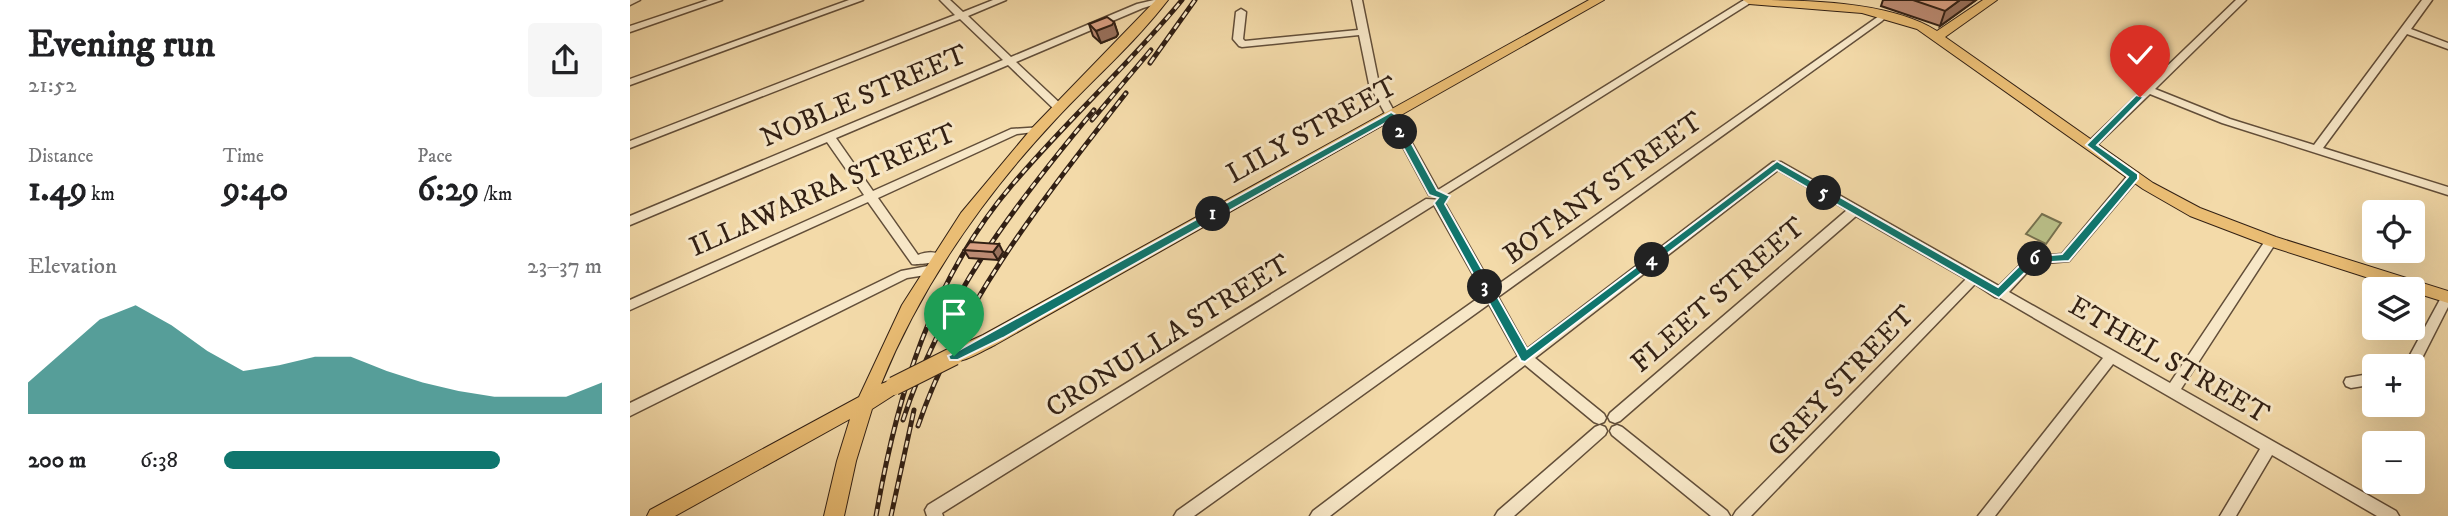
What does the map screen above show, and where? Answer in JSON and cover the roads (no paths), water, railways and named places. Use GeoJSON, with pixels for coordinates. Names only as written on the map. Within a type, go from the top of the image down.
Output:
{"type":"FeatureCollection","features":[{"type":"Feature","properties":{"kind":"main road","name":"LILY STREET"},"geometry":{"type":"LineString","coordinates":[[657,516],[865,401],[998,335],[1598,0]]}},
{"type":"Feature","properties":{"kind":"main road"},"geometry":{"type":"LineString","coordinates":[[1750,0],[1880,12],[1927,29],[2134,177],[2194,212],[2272,241],[2448,297]]}},
{"type":"Feature","properties":{"kind":"main road"},"geometry":{"type":"LineString","coordinates":[[1937,37],[1991,0]]}},
{"type":"Feature","properties":{"kind":"main road"},"geometry":{"type":"LineString","coordinates":[[834,516],[846,460],[865,401],[924,265],[1039,129],[1158,4]]}},
{"type":"Feature","properties":{"kind":"main road"},"geometry":{"type":"LineString","coordinates":[[1832,7],[1937,37]]}},
{"type":"Feature","properties":{"kind":"street"},"geometry":{"type":"LineString","coordinates":[[630,2],[635,0]]}},
{"type":"Feature","properties":{"kind":"street"},"geometry":{"type":"LineString","coordinates":[[630,29],[717,0]]}},
{"type":"Feature","properties":{"kind":"street"},"geometry":{"type":"LineString","coordinates":[[630,82],[858,0]]}},
{"type":"Feature","properties":{"kind":"street"},"geometry":{"type":"LineString","coordinates":[[946,0],[1059,108]]}},
{"type":"Feature","properties":{"kind":"street"},"geometry":{"type":"LineString","coordinates":[[630,145],[1001,0]]}},
{"type":"Feature","properties":{"kind":"street"},"geometry":{"type":"LineString","coordinates":[[1357,0],[1374,84],[1525,357],[1607,434],[1616,424],[1724,516],[1739,516]]}},
{"type":"Feature","properties":{"kind":"street","name":"CRONULLA STREET"},"geometry":{"type":"LineString","coordinates":[[934,513],[1750,0]]}},
{"type":"Feature","properties":{"kind":"street"},"geometry":{"type":"LineString","coordinates":[[2091,145],[2241,0]]}},
{"type":"Feature","properties":{"kind":"street"},"geometry":{"type":"LineString","coordinates":[[2317,148],[2427,0]]}},
{"type":"Feature","properties":{"kind":"street","name":"NOBLE STREET"},"geometry":{"type":"LineString","coordinates":[[630,221],[1118,17],[1158,4]]}},
{"type":"Feature","properties":{"kind":"street"},"geometry":{"type":"LineString","coordinates":[[1241,12],[1238,38],[1242,44],[1363,32]]}},
{"type":"Feature","properties":{"kind":"street","name":"BOTANY STREET"},"geometry":{"type":"LineString","coordinates":[[1182,516],[1879,19]]}},
{"type":"Feature","properties":{"kind":"street"},"geometry":{"type":"LineString","coordinates":[[2405,30],[2448,46]]}},
{"type":"Feature","properties":{"kind":"street"},"geometry":{"type":"LineString","coordinates":[[2148,90],[2226,121],[2448,191]]}},
{"type":"Feature","properties":{"kind":"street","name":"ILLAWARRA STREET"},"geometry":{"type":"LineString","coordinates":[[630,304],[1015,131],[1039,129]]}},
{"type":"Feature","properties":{"kind":"street"},"geometry":{"type":"LineString","coordinates":[[829,137],[924,265]]}},
{"type":"Feature","properties":{"kind":"street","name":"ETHEL STREET"},"geometry":{"type":"LineString","coordinates":[[1525,357],[1777,165],[2391,516]]}},
{"type":"Feature","properties":{"kind":"street"},"geometry":{"type":"LineString","coordinates":[[1999,294],[2032,260],[2065,258],[2134,177]]}},
{"type":"Feature","properties":{"kind":"street","name":"FLEET STREET"},"geometry":{"type":"LineString","coordinates":[[1616,424],[1854,211]]}},
{"type":"Feature","properties":{"kind":"street"},"geometry":{"type":"LineString","coordinates":[[2172,391],[2272,241]]}},
{"type":"Feature","properties":{"kind":"street"},"geometry":{"type":"LineString","coordinates":[[630,401],[924,265]]}},
{"type":"Feature","properties":{"kind":"street"},"geometry":{"type":"LineString","coordinates":[[630,410],[924,265]]}},
{"type":"Feature","properties":{"kind":"street","name":"GREY STREET"},"geometry":{"type":"LineString","coordinates":[[1739,516],[1973,279]]}},
{"type":"Feature","properties":{"kind":"street"},"geometry":{"type":"LineString","coordinates":[[2417,354],[2448,297]]}},
{"type":"Feature","properties":{"kind":"street"},"geometry":{"type":"LineString","coordinates":[[1318,516],[1525,357]]}},
{"type":"Feature","properties":{"kind":"street"},"geometry":{"type":"LineString","coordinates":[[1986,516],[2110,357]]}},
{"type":"Feature","properties":{"kind":"street"},"geometry":{"type":"LineString","coordinates":[[2351,382],[2362,380]]}},
{"type":"Feature","properties":{"kind":"street"},"geometry":{"type":"LineString","coordinates":[[1503,516],[1600,425]]}},
{"type":"Feature","properties":{"kind":"street"},"geometry":{"type":"LineString","coordinates":[[2228,516],[2269,447]]}},
{"type":"Feature","properties":{"kind":"railway"},"geometry":{"type":"LineString","coordinates":[[876,516],[907,383],[939,300],[960,260],[1012,185],[1182,0]]}},
{"type":"Feature","properties":{"kind":"railway"},"geometry":{"type":"LineString","coordinates":[[1150,63],[1195,0]]}},
{"type":"Feature","properties":{"kind":"railway"},"geometry":{"type":"LineString","coordinates":[[1092,120],[1151,50]]}},
{"type":"Feature","properties":{"kind":"railway"},"geometry":{"type":"LineString","coordinates":[[918,426],[957,335],[981,293],[1036,211],[1126,93]]}},
{"type":"Feature","properties":{"kind":"railway"},"geometry":{"type":"LineString","coordinates":[[903,420],[938,334],[983,256],[1036,182],[1094,110]]}},
{"type":"Feature","properties":{"kind":"railway"},"geometry":{"type":"LineString","coordinates":[[891,516],[914,410]]}}]}
